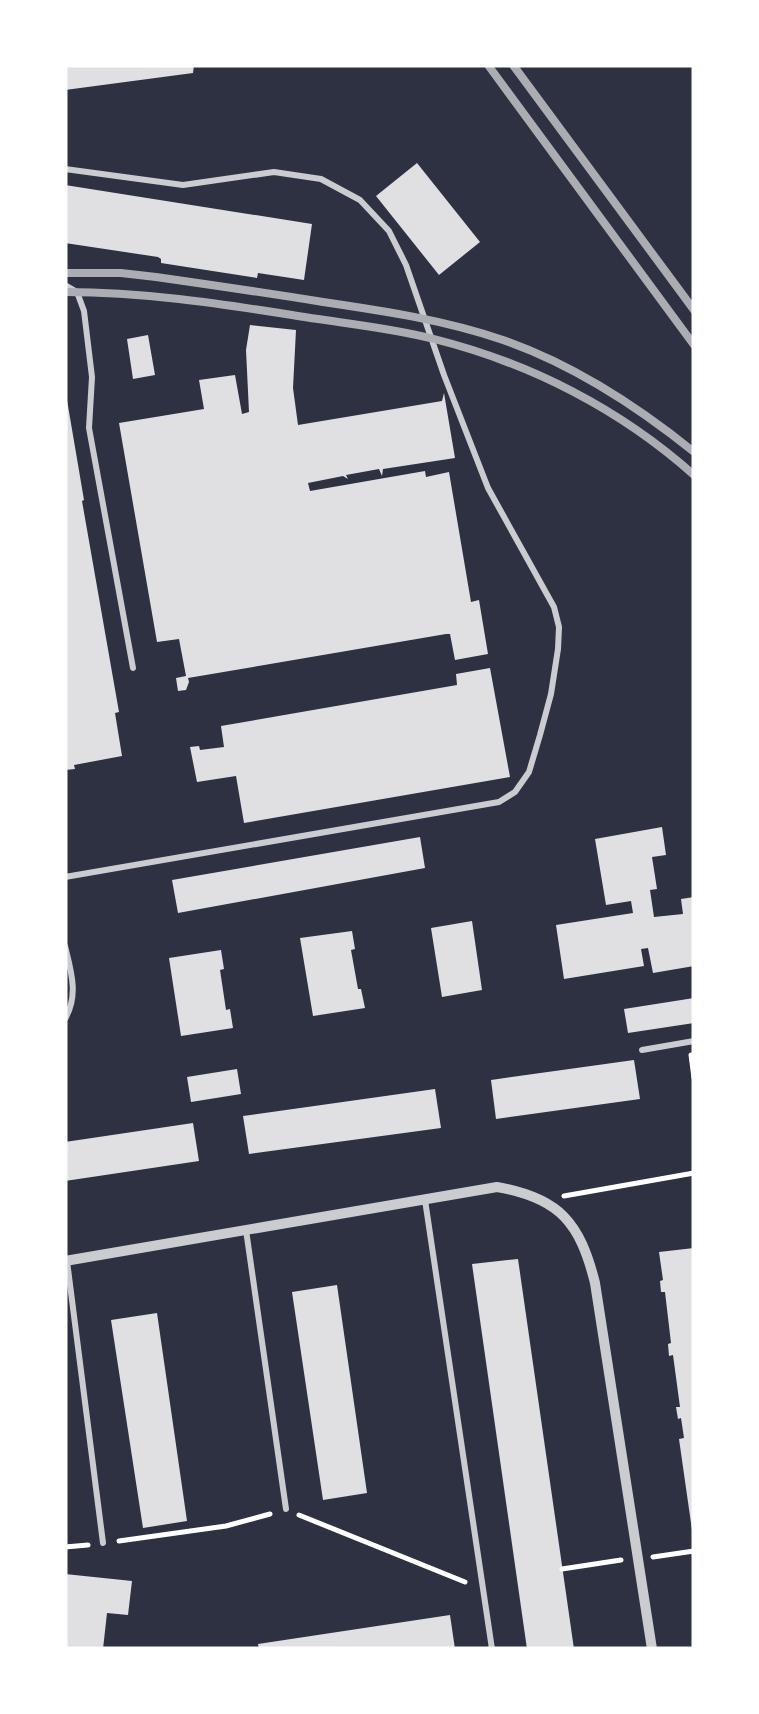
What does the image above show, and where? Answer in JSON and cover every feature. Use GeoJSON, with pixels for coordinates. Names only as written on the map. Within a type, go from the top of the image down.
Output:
{"type":"FeatureCollection","features":[{"type":"Feature","properties":{"kind":"street"},"geometry":{"type":"LineString","coordinates":[[66,1261],[498,1187],[541,1200],[576,1231],[587,1252],[595,1283],[652,1649]]}},
{"type":"Feature","properties":{"kind":"lane"},"geometry":{"type":"LineString","coordinates":[[65,168],[183,185],[274,172],[321,178],[360,200],[389,231],[406,266],[488,488],[554,607],[559,627],[551,694],[529,772],[515,792],[499,802],[65,878]]}},
{"type":"Feature","properties":{"kind":"lane"},"geometry":{"type":"LineString","coordinates":[[65,285],[80,297],[84,311],[92,377],[89,428],[133,668]]}},
{"type":"Feature","properties":{"kind":"lane"},"geometry":{"type":"LineString","coordinates":[[65,946],[74,983],[72,1007],[65,1019]]}},
{"type":"Feature","properties":{"kind":"lane"},"geometry":{"type":"LineString","coordinates":[[642,1050],[694,1042]]}},
{"type":"Feature","properties":{"kind":"lane"},"geometry":{"type":"LineString","coordinates":[[424,1199],[492,1649]]}},
{"type":"Feature","properties":{"kind":"lane"},"geometry":{"type":"LineString","coordinates":[[246,1230],[286,1509]]}},
{"type":"Feature","properties":{"kind":"lane"},"geometry":{"type":"LineString","coordinates":[[66,1261],[102,1544]]}},
{"type":"Feature","properties":{"kind":"path"},"geometry":{"type":"LineString","coordinates":[[541,1200],[694,1173]]}},
{"type":"Feature","properties":{"kind":"path"},"geometry":{"type":"LineString","coordinates":[[65,1546],[226,1526],[286,1509],[482,1588]]}},
{"type":"Feature","properties":{"kind":"path"},"geometry":{"type":"LineString","coordinates":[[645,1558],[694,1551]]}},
{"type":"Feature","properties":{"kind":"path"},"geometry":{"type":"LineString","coordinates":[[562,1569],[621,1560]]}},
{"type":"Feature","properties":{"kind":"building"},"geometry":{"type":"Polygon","coordinates":[[[65,65],[194,65],[193,73],[65,90],[65,65]]]}},
{"type":"Feature","properties":{"kind":"building"},"geometry":{"type":"Polygon","coordinates":[[[417,163],[480,242],[439,275],[376,196],[417,163]]]}},
{"type":"Feature","properties":{"kind":"building"},"geometry":{"type":"Polygon","coordinates":[[[65,185],[312,224],[304,280],[258,273],[257,278],[65,243],[65,185]]]}},
{"type":"Feature","properties":{"kind":"building"},"geometry":{"type":"Polygon","coordinates":[[[250,325],[296,330],[293,388],[298,425],[442,401],[444,393],[455,458],[383,469],[382,476],[379,469],[346,475],[348,479],[343,476],[308,483],[310,491],[425,471],[426,477],[449,472],[471,602],[479,600],[488,654],[455,660],[450,634],[446,634],[188,678],[186,690],[178,691],[176,678],[186,676],[179,639],[157,642],[119,423],[204,409],[199,380],[235,375],[242,414],[249,412],[246,350],[250,325]]]}},
{"type":"Feature","properties":{"kind":"building"},"geometry":{"type":"Polygon","coordinates":[[[148,335],[155,375],[133,379],[127,339],[148,335]]]}},
{"type":"Feature","properties":{"kind":"building"},"geometry":{"type":"Polygon","coordinates":[[[65,400],[119,712],[115,713],[122,756],[65,770],[65,400]]]}},
{"type":"Feature","properties":{"kind":"building"},"geometry":{"type":"Polygon","coordinates":[[[490,668],[510,777],[244,823],[236,776],[197,782],[190,747],[224,747],[221,726],[457,685],[456,674],[490,668]]]}},
{"type":"Feature","properties":{"kind":"building"},"geometry":{"type":"Polygon","coordinates":[[[662,827],[666,855],[652,857],[657,889],[650,890],[654,917],[683,914],[681,899],[694,897],[694,966],[653,973],[648,948],[641,949],[644,966],[564,979],[556,925],[633,913],[631,901],[606,905],[595,839],[662,827]]]}},
{"type":"Feature","properties":{"kind":"building"},"geometry":{"type":"Polygon","coordinates":[[[420,837],[425,868],[178,913],[172,880],[420,837]]]}},
{"type":"Feature","properties":{"kind":"building"},"geometry":{"type":"Polygon","coordinates":[[[472,921],[482,990],[442,997],[431,928],[472,921]]]}},
{"type":"Feature","properties":{"kind":"building"},"geometry":{"type":"Polygon","coordinates":[[[352,931],[355,949],[351,950],[365,1008],[313,1016],[300,938],[352,931]]]}},
{"type":"Feature","properties":{"kind":"building"},"geometry":{"type":"Polygon","coordinates":[[[221,950],[226,1010],[230,1009],[233,1028],[181,1036],[169,958],[221,950]]]}},
{"type":"Feature","properties":{"kind":"building"},"geometry":{"type":"Polygon","coordinates":[[[694,998],[694,1023],[628,1033],[624,1009],[694,998]]]}},
{"type":"Feature","properties":{"kind":"building"},"geometry":{"type":"Polygon","coordinates":[[[634,1060],[640,1099],[496,1119],[491,1080],[634,1060]]]}},
{"type":"Feature","properties":{"kind":"building"},"geometry":{"type":"Polygon","coordinates":[[[237,1069],[241,1094],[191,1102],[187,1077],[237,1069]]]}},
{"type":"Feature","properties":{"kind":"building"},"geometry":{"type":"Polygon","coordinates":[[[435,1089],[441,1128],[249,1154],[243,1116],[435,1089]]]}},
{"type":"Feature","properties":{"kind":"building"},"geometry":{"type":"Polygon","coordinates":[[[193,1123],[199,1161],[65,1181],[65,1142],[193,1123]]]}},
{"type":"Feature","properties":{"kind":"building"},"geometry":{"type":"Polygon","coordinates":[[[694,1248],[694,1530],[692,1530],[659,1252],[694,1248]]]}},
{"type":"Feature","properties":{"kind":"building"},"geometry":{"type":"Polygon","coordinates":[[[518,1259],[574,1649],[527,1649],[472,1264],[518,1259]]]}},
{"type":"Feature","properties":{"kind":"building"},"geometry":{"type":"Polygon","coordinates":[[[337,1285],[367,1493],[323,1500],[292,1292],[337,1285]]]}},
{"type":"Feature","properties":{"kind":"building"},"geometry":{"type":"Polygon","coordinates":[[[157,1313],[187,1521],[143,1528],[111,1320],[157,1313]]]}},
{"type":"Feature","properties":{"kind":"building"},"geometry":{"type":"Polygon","coordinates":[[[65,1574],[132,1581],[128,1615],[107,1613],[103,1649],[65,1649],[65,1574]]]}},
{"type":"Feature","properties":{"kind":"building"},"geometry":{"type":"Polygon","coordinates":[[[450,1615],[455,1649],[259,1649],[258,1644],[450,1615]]]}},
{"type":"Feature","properties":{"kind":"railway"},"geometry":{"type":"LineString","coordinates":[[488,65],[694,345]]}},
{"type":"Feature","properties":{"kind":"railway"},"geometry":{"type":"LineString","coordinates":[[513,65],[694,310]]}},
{"type":"Feature","properties":{"kind":"railway"},"geometry":{"type":"LineString","coordinates":[[65,273],[121,273],[177,280],[391,313],[481,333],[579,374],[650,418],[694,452]]}},
{"type":"Feature","properties":{"kind":"railway"},"geometry":{"type":"LineString","coordinates":[[65,292],[151,296],[235,306],[399,331],[470,349],[539,375],[605,409],[694,475]]}}]}
